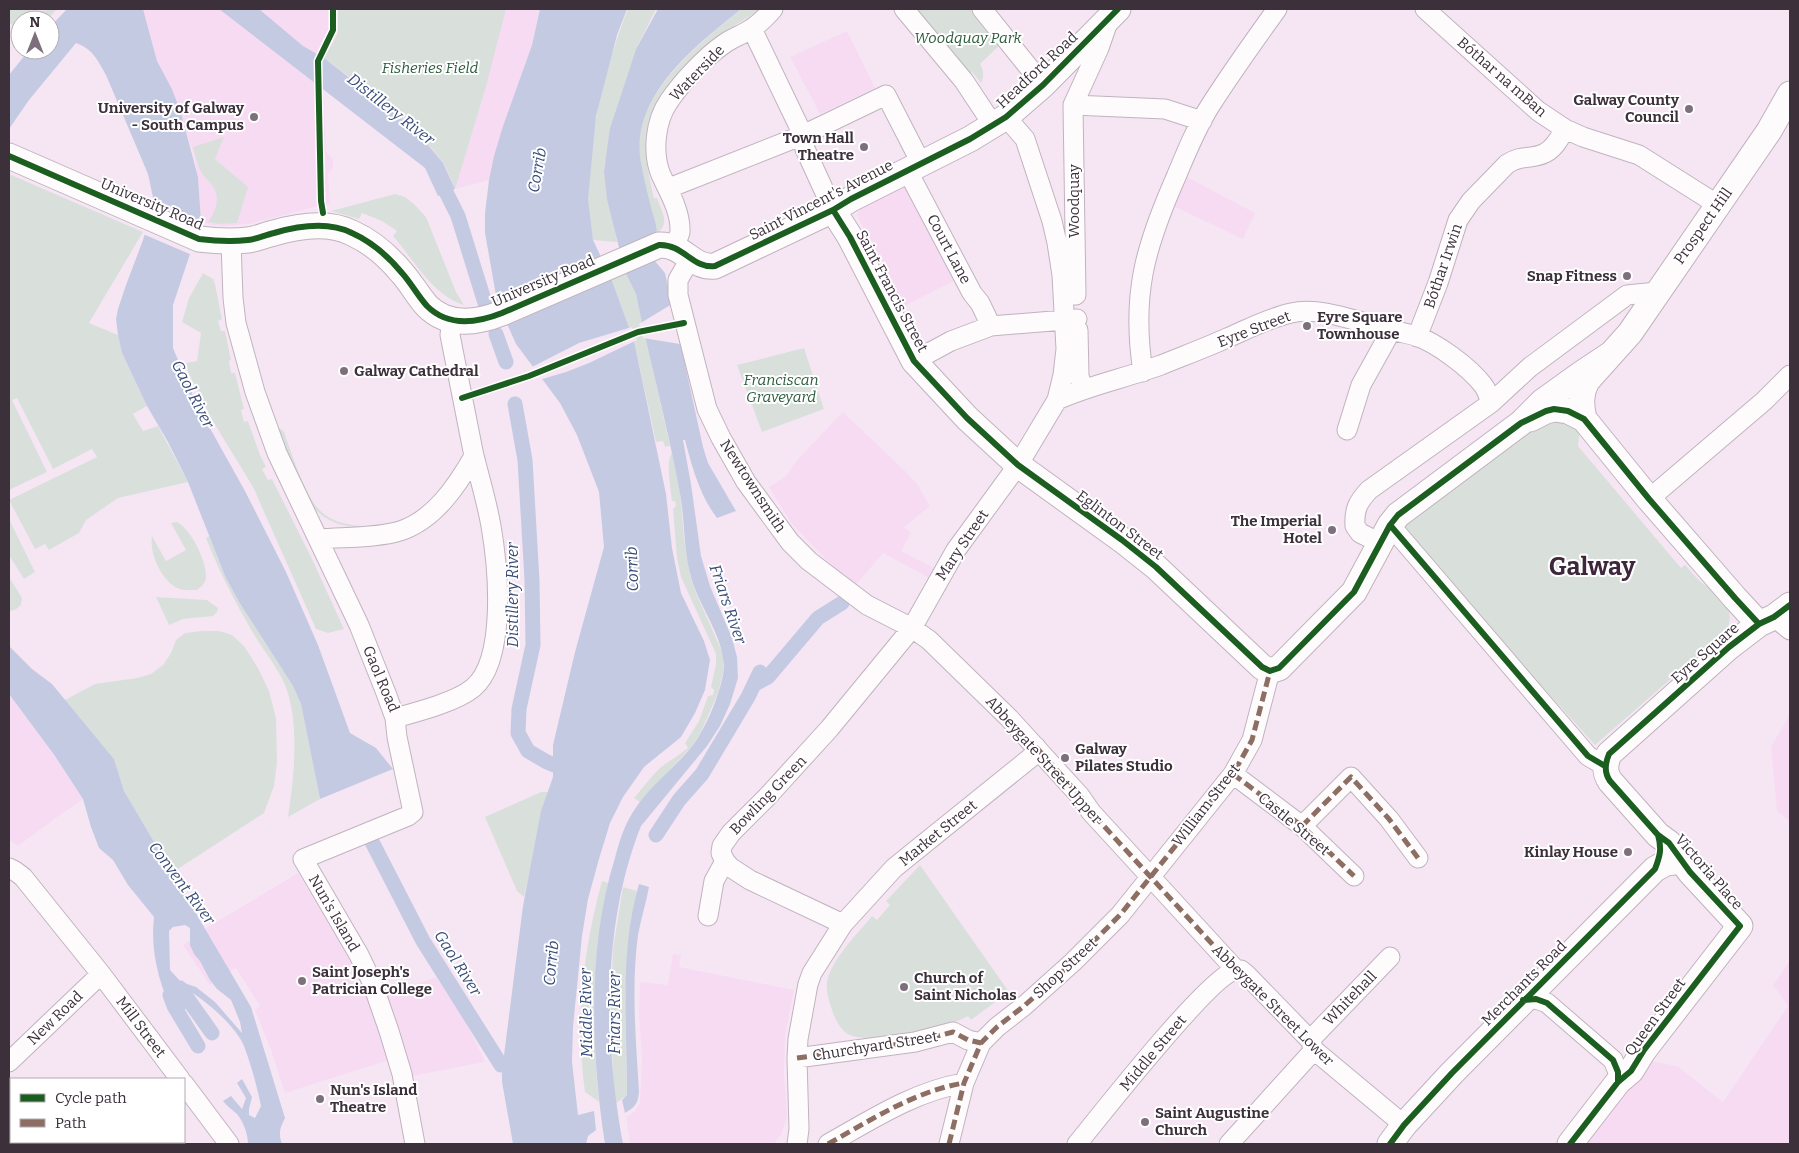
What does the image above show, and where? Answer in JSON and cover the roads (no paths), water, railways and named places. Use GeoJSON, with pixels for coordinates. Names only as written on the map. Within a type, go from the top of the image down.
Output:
{"type":"FeatureCollection","features":[{"type":"Feature","properties":{"kind":"main road","name":"Headford Road"},"geometry":{"type":"LineString","coordinates":[[1000,121],[1043,85],[1113,14]]}},
{"type":"Feature","properties":{"kind":"main road","name":"Prospect Hill"},"geometry":{"type":"LineString","coordinates":[[1584,420],[1581,407],[1582,390],[1587,381],[1630,334],[1769,131],[1790,94]]}},
{"type":"Feature","properties":{"kind":"main road","name":"Saint Vincent's Avenue"},"geometry":{"type":"LineString","coordinates":[[674,250],[703,266],[715,266],[833,210],[970,139],[1000,121]]}},
{"type":"Feature","properties":{"kind":"main road","name":"University Road"},"geometry":{"type":"LineString","coordinates":[[9,156],[199,239],[231,242],[250,240],[286,230],[306,227],[338,227],[367,241],[384,254],[403,273],[428,306],[452,320],[476,321],[502,313],[674,250]]}},
{"type":"Feature","properties":{"kind":"main road","name":"Saint Francis Street"},"geometry":{"type":"LineString","coordinates":[[833,210],[850,238],[914,361],[967,418],[1018,465]]}},
{"type":"Feature","properties":{"kind":"main road","name":"Prospect Hill"},"geometry":{"type":"LineString","coordinates":[[1560,389],[1611,354]]}},
{"type":"Feature","properties":{"kind":"main road","name":"Eyre Square"},"geometry":{"type":"LineString","coordinates":[[1270,671],[1278,668],[1354,592],[1385,534],[1407,506],[1521,423],[1542,402],[1560,389]]}},
{"type":"Feature","properties":{"kind":"main road","name":"Eyre Square"},"geometry":{"type":"LineString","coordinates":[[1521,423],[1546,411],[1554,410],[1568,411],[1584,420],[1649,499],[1735,598],[1778,619]]}},
{"type":"Feature","properties":{"kind":"main road","name":"Eglinton Street"},"geometry":{"type":"LineString","coordinates":[[1018,465],[1122,540],[1156,567],[1262,667],[1270,671]]}},
{"type":"Feature","properties":{"kind":"main road","name":"Eyre Square"},"geometry":{"type":"LineString","coordinates":[[1605,766],[1609,754],[1730,647],[1778,619]]}},
{"type":"Feature","properties":{"kind":"main road","name":"Victoria Place"},"geometry":{"type":"LineString","coordinates":[[1605,766],[1606,775],[1610,781],[1658,835],[1669,843],[1690,872],[1740,926]]}},
{"type":"Feature","properties":{"kind":"main road"},"geometry":{"type":"LineString","coordinates":[[1655,869],[1661,853],[1658,835]]}},
{"type":"Feature","properties":{"kind":"main road","name":"Merchants Road"},"geometry":{"type":"LineString","coordinates":[[1397,1135],[1523,1000],[1559,967],[1655,869],[1666,863],[1683,862]]}},
{"type":"Feature","properties":{"kind":"main road","name":"Queen Street"},"geometry":{"type":"LineString","coordinates":[[1570,1144],[1618,1082],[1631,1071],[1644,1050],[1740,926]]}},
{"type":"Feature","properties":{"kind":"street","name":"Waterside"},"geometry":{"type":"LineString","coordinates":[[674,250],[680,234],[678,217],[657,158],[656,138],[663,110],[676,92],[709,56],[724,44],[752,28],[773,9]]}},
{"type":"Feature","properties":{"kind":"street","name":"Woodquay"},"geometry":{"type":"LineString","coordinates":[[904,9],[1000,121],[1025,140],[1052,221],[1071,320],[1079,376],[1083,389]]}},
{"type":"Feature","properties":{"kind":"street"},"geometry":{"type":"LineString","coordinates":[[982,9],[1043,85]]}},
{"type":"Feature","properties":{"kind":"street"},"geometry":{"type":"LineString","coordinates":[[1143,372],[1138,342],[1139,293],[1148,250],[1159,216],[1202,121],[1215,98],[1276,9]]}},
{"type":"Feature","properties":{"kind":"street","name":"Bóthar na mBan"},"geometry":{"type":"LineString","coordinates":[[1425,9],[1538,111],[1565,129],[1639,155],[1718,205]]}},
{"type":"Feature","properties":{"kind":"street","name":"Woodquay"},"geometry":{"type":"LineString","coordinates":[[1056,400],[1063,375],[1075,275],[1073,105],[1113,14]]}},
{"type":"Feature","properties":{"kind":"street"},"geometry":{"type":"LineString","coordinates":[[752,28],[803,135],[805,149],[833,210]]}},
{"type":"Feature","properties":{"kind":"street","name":"Court Lane"},"geometry":{"type":"LineString","coordinates":[[803,135],[886,94],[914,167],[972,293],[980,303],[991,326]]}},
{"type":"Feature","properties":{"kind":"street"},"geometry":{"type":"LineString","coordinates":[[1073,105],[1165,109],[1202,121]]}},
{"type":"Feature","properties":{"kind":"street","name":"Bóthar Irwin"},"geometry":{"type":"LineString","coordinates":[[1417,337],[1438,283],[1458,220],[1471,200],[1515,158],[1539,156],[1546,153],[1553,147],[1565,129]]}},
{"type":"Feature","properties":{"kind":"street"},"geometry":{"type":"LineString","coordinates":[[669,188],[803,135]]}},
{"type":"Feature","properties":{"kind":"street","name":"Gaol Road"},"geometry":{"type":"LineString","coordinates":[[231,242],[233,305],[236,324],[255,392],[277,453],[359,626],[395,718],[464,694],[473,688],[488,669],[496,632],[496,564],[491,526],[474,456],[450,335],[452,320]]}},
{"type":"Feature","properties":{"kind":"street","name":"Newtownsmith"},"geometry":{"type":"LineString","coordinates":[[674,250],[678,295],[707,410],[746,482],[790,542],[809,561],[867,605],[912,628]]}},
{"type":"Feature","properties":{"kind":"street"},"geometry":{"type":"LineString","coordinates":[[1605,766],[1588,756],[1385,534],[1360,533],[1355,526],[1356,509],[1360,500],[1381,481],[1491,403],[1530,367],[1627,295],[1657,292]]}},
{"type":"Feature","properties":{"kind":"street","name":"Eyre Street"},"geometry":{"type":"LineString","coordinates":[[1056,400],[1083,389],[1143,372],[1292,312],[1312,312],[1343,316],[1417,337],[1452,357],[1482,383],[1491,403]]}},
{"type":"Feature","properties":{"kind":"street"},"geometry":{"type":"LineString","coordinates":[[914,361],[951,341],[991,326],[1071,320]]}},
{"type":"Feature","properties":{"kind":"street"},"geometry":{"type":"LineString","coordinates":[[1347,430],[1361,385],[1391,331]]}},
{"type":"Feature","properties":{"kind":"street"},"geometry":{"type":"LineString","coordinates":[[1649,499],[1764,401],[1790,375]]}},
{"type":"Feature","properties":{"kind":"street","name":"Mary Street"},"geometry":{"type":"LineString","coordinates":[[912,628],[956,550],[1018,465],[1056,400]]}},
{"type":"Feature","properties":{"kind":"street"},"geometry":{"type":"LineString","coordinates":[[319,539],[398,532],[409,528],[438,506],[458,481],[474,456]]}},
{"type":"Feature","properties":{"kind":"street","name":"Abbeygate Street Upper"},"geometry":{"type":"LineString","coordinates":[[912,628],[929,640],[1009,718],[1150,876]]}},
{"type":"Feature","properties":{"kind":"street","name":"Bowling Green"},"geometry":{"type":"LineString","coordinates":[[725,861],[721,853],[726,839],[829,729],[912,628]]}},
{"type":"Feature","properties":{"kind":"street","name":"William Street"},"geometry":{"type":"LineString","coordinates":[[1150,876],[1233,774],[1252,740],[1270,671]]}},
{"type":"Feature","properties":{"kind":"street","name":"Nun's Island"},"geometry":{"type":"LineString","coordinates":[[395,718],[397,737],[413,812],[408,816],[303,859],[359,955],[372,982],[402,1074],[415,1144]]}},
{"type":"Feature","properties":{"kind":"street","name":"Market Street"},"geometry":{"type":"LineString","coordinates":[[797,1144],[799,1129],[797,1058],[808,984],[812,973],[843,924],[894,868],[1034,755],[1036,747]]}},
{"type":"Feature","properties":{"kind":"street","name":"Castle Street"},"geometry":{"type":"LineString","coordinates":[[1233,774],[1302,826],[1354,876]]}},
{"type":"Feature","properties":{"kind":"street"},"geometry":{"type":"LineString","coordinates":[[1302,826],[1351,777],[1389,819],[1418,858]]}},
{"type":"Feature","properties":{"kind":"street"},"geometry":{"type":"LineString","coordinates":[[708,916],[714,881],[725,861],[730,867],[750,880],[843,924]]}},
{"type":"Feature","properties":{"kind":"street","name":"Mill Street"},"geometry":{"type":"LineString","coordinates":[[9,868],[15,870],[23,877],[102,974],[179,1078]]}},
{"type":"Feature","properties":{"kind":"street","name":"Abbeygate Street Lower"},"geometry":{"type":"LineString","coordinates":[[1150,876],[1236,970],[1241,970],[1247,975],[1397,1135]]}},
{"type":"Feature","properties":{"kind":"street","name":"Shop Street"},"geometry":{"type":"LineString","coordinates":[[949,1144],[964,1083],[981,1043],[1073,962],[1120,915],[1150,876]]}},
{"type":"Feature","properties":{"kind":"street","name":"Whitehall"},"geometry":{"type":"LineString","coordinates":[[1229,1144],[1312,1045],[1390,957]]}},
{"type":"Feature","properties":{"kind":"street","name":"Middle Street"},"geometry":{"type":"LineString","coordinates":[[1077,1144],[1207,991],[1229,972],[1236,970]]}},
{"type":"Feature","properties":{"kind":"street","name":"New Road"},"geometry":{"type":"LineString","coordinates":[[9,1062],[102,974]]}},
{"type":"Feature","properties":{"kind":"street"},"geometry":{"type":"LineString","coordinates":[[1523,1000],[1536,998],[1548,1003],[1613,1060],[1618,1072],[1618,1082]]}},
{"type":"Feature","properties":{"kind":"street","name":"Churchyard Street"},"geometry":{"type":"LineString","coordinates":[[797,1058],[915,1042],[953,1032],[968,1040],[981,1043]]}},
{"type":"Feature","properties":{"kind":"street"},"geometry":{"type":"LineString","coordinates":[[828,1144],[893,1108],[945,1086],[964,1083]]}},
{"type":"Feature","properties":{"kind":"street"},"geometry":{"type":"LineString","coordinates":[[185,1085],[229,1144]]}},
{"type":"Feature","properties":{"kind":"water"},"geometry":{"type":"Polygon","coordinates":[[[67,9],[143,9],[157,61],[172,89],[181,113],[198,177],[201,221],[173,305],[173,348],[197,405],[245,491],[286,572],[318,645],[350,733],[376,748],[393,769],[320,799],[301,704],[293,686],[239,602],[225,576],[188,482],[147,406],[122,353],[116,319],[118,309],[143,240],[154,202],[148,174],[106,75],[91,52],[76,43],[29,100],[9,129],[9,75],[21,60],[60,60],[60,16],[67,9]]]}},
{"type":"Feature","properties":{"kind":"water"},"geometry":{"type":"Polygon","coordinates":[[[219,9],[259,9],[303,46],[324,58],[404,121],[427,144],[443,163],[455,189],[438,196],[425,168],[219,9]]]}},
{"type":"Feature","properties":{"kind":"water","name":"Corrib"},"geometry":{"type":"Polygon","coordinates":[[[540,9],[627,9],[617,35],[596,116],[588,199],[593,240],[611,278],[634,341],[666,494],[672,548],[681,593],[704,641],[710,660],[705,690],[695,713],[681,737],[644,767],[623,797],[610,823],[588,899],[582,936],[573,1027],[572,1062],[578,1115],[594,1111],[596,1130],[588,1136],[586,1144],[513,1144],[502,1082],[523,906],[541,811],[553,777],[553,745],[575,652],[604,547],[599,492],[577,435],[560,403],[516,344],[497,301],[485,233],[485,213],[494,156],[532,45],[540,9]]]}},
{"type":"Feature","properties":{"kind":"water"},"geometry":{"type":"Polygon","coordinates":[[[658,9],[741,9],[704,40],[669,75],[655,95],[645,116],[640,139],[641,163],[657,231],[654,260],[665,273],[708,463],[736,511],[717,518],[701,491],[685,440],[683,440],[701,556],[710,586],[732,638],[737,657],[738,678],[730,704],[720,726],[707,746],[641,826],[628,864],[619,903],[613,943],[610,984],[612,1065],[623,1144],[605,1144],[597,1074],[594,1000],[600,927],[606,892],[624,828],[639,803],[686,753],[703,730],[718,692],[723,675],[724,662],[717,636],[699,598],[690,573],[681,499],[664,415],[636,294],[625,272],[607,199],[604,171],[610,128],[636,49],[658,9]]]}},
{"type":"Feature","properties":{"kind":"water"},"geometry":{"type":"Polygon","coordinates":[[[9,646],[32,669],[52,684],[114,759],[124,791],[251,1007],[285,1118],[280,1131],[282,1144],[248,1144],[241,1119],[223,1101],[231,1096],[242,1109],[246,1098],[237,1083],[242,1079],[252,1097],[249,1115],[255,1118],[261,1106],[251,1068],[240,1038],[219,1014],[202,999],[186,989],[194,1003],[175,1016],[164,993],[157,968],[153,943],[154,917],[128,885],[113,860],[99,848],[83,799],[55,756],[9,694],[9,646]],[[185,925],[173,927],[169,931],[170,970],[181,982],[196,987],[215,1002],[242,1033],[240,1022],[231,1000],[217,989],[194,954],[190,945],[190,928],[185,925]]]}},
{"type":"Feature","properties":{"kind":"water"},"geometry":{"type":"Polygon","coordinates":[[[639,884],[649,887],[638,935],[635,974],[639,1092],[635,1105],[625,1113],[622,1100],[627,1095],[626,962],[633,910],[639,884]]]}},
{"type":"Feature","properties":{"kind":"waterway","name":"Distillery River"},"geometry":{"type":"LineString","coordinates":[[437,174],[458,216],[485,303]]}},
{"type":"Feature","properties":{"kind":"waterway","name":"Distillery River"},"geometry":{"type":"LineString","coordinates":[[496,334],[506,362]]}},
{"type":"Feature","properties":{"kind":"waterway","name":"Distillery River"},"geometry":{"type":"LineString","coordinates":[[515,404],[525,460],[532,580],[533,645],[519,709],[518,733],[528,751],[547,762],[572,772]]}},
{"type":"Feature","properties":{"kind":"waterway"},"geometry":{"type":"LineString","coordinates":[[755,684],[768,677],[818,618],[842,603]]}},
{"type":"Feature","properties":{"kind":"waterway","name":"Friars River"},"geometry":{"type":"LineString","coordinates":[[656,835],[679,800],[702,774],[748,697],[760,672]]}},
{"type":"Feature","properties":{"kind":"waterway","name":"Gaol River"},"geometry":{"type":"LineString","coordinates":[[370,838],[423,941],[501,1065],[522,1064]]}},
{"type":"Feature","properties":{"kind":"waterway"},"geometry":{"type":"LineString","coordinates":[[180,988],[212,1033]]}},
{"type":"Feature","properties":{"kind":"waterway"},"geometry":{"type":"LineString","coordinates":[[170,995],[174,1006],[198,1046]]}},
{"type":"Feature","properties":{"kind":"place","name":"Galway County Council"},"geometry":{"type":"Point","coordinates":[1689,109]}},
{"type":"Feature","properties":{"kind":"place","name":"University of Galway - South Campus"},"geometry":{"type":"Point","coordinates":[254,117]}},
{"type":"Feature","properties":{"kind":"place","name":"Town Hall Theatre"},"geometry":{"type":"Point","coordinates":[864,147]}},
{"type":"Feature","properties":{"kind":"place","name":"Snap Fitness"},"geometry":{"type":"Point","coordinates":[1627,276]}},
{"type":"Feature","properties":{"kind":"place","name":"Eyre Square Townhouse"},"geometry":{"type":"Point","coordinates":[1307,326]}},
{"type":"Feature","properties":{"kind":"place","name":"Galway Cathedral"},"geometry":{"type":"Point","coordinates":[344,371]}},
{"type":"Feature","properties":{"kind":"place","name":"The Imperial Hotel"},"geometry":{"type":"Point","coordinates":[1332,530]}},
{"type":"Feature","properties":{"kind":"place","name":"Galway Pilates Studio"},"geometry":{"type":"Point","coordinates":[1065,758]}},
{"type":"Feature","properties":{"kind":"place","name":"Kinlay House"},"geometry":{"type":"Point","coordinates":[1628,852]}},
{"type":"Feature","properties":{"kind":"place","name":"Saint Joseph's Patrician College"},"geometry":{"type":"Point","coordinates":[302,981]}},
{"type":"Feature","properties":{"kind":"place","name":"Church of Saint Nicholas"},"geometry":{"type":"Point","coordinates":[904,987]}},
{"type":"Feature","properties":{"kind":"place","name":"Nun's Island Theatre"},"geometry":{"type":"Point","coordinates":[320,1099]}},
{"type":"Feature","properties":{"kind":"place","name":"Saint Augustine Church"},"geometry":{"type":"Point","coordinates":[1145,1122]}},
{"type":"Feature","properties":{"kind":"district","name":"Galway"},"geometry":{"type":"Point","coordinates":[1592,567]}},
{"type":"Feature","properties":{"kind":"park label","name":"Woodquay Park"},"geometry":{"type":"Point","coordinates":[968,38]}},
{"type":"Feature","properties":{"kind":"park label","name":"Fisheries Field"},"geometry":{"type":"Point","coordinates":[430,68]}},
{"type":"Feature","properties":{"kind":"park label","name":"Franciscan Graveyard"},"geometry":{"type":"Point","coordinates":[781,388]}},
{"type":"Feature","properties":{"kind":"water label","name":"Convent River"},"geometry":{"type":"Point","coordinates":[182,883]}},
{"type":"Feature","properties":{"kind":"water label","name":"Middle River"},"geometry":{"type":"Point","coordinates":[586,1013]}}]}
